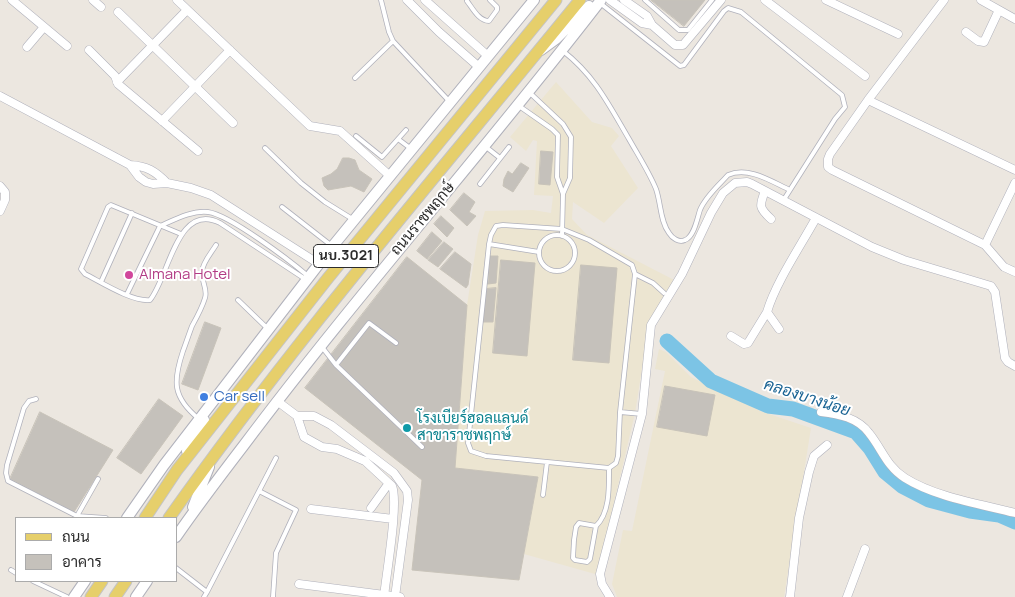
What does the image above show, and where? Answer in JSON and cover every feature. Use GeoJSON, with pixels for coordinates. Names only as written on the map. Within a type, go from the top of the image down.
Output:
{"type":"FeatureCollection","features":[{"type":"Feature","properties":{"kind":"main road","name":"นบ.3021"},"geometry":{"type":"LineString","coordinates":[[145,517],[177,470],[328,278],[556,0]]}},
{"type":"Feature","properties":{"kind":"main road","name":"ถนนราชพฤกษ์"},"geometry":{"type":"LineString","coordinates":[[170,517],[213,457],[349,283],[580,0]]}},
{"type":"Feature","properties":{"kind":"main road"},"geometry":{"type":"LineString","coordinates":[[537,53],[556,39],[598,1]]}},
{"type":"Feature","properties":{"kind":"main road","name":"ถนนราชพฤกษ์"},"geometry":{"type":"LineString","coordinates":[[178,533],[277,401],[393,255],[562,50],[598,1]]}},
{"type":"Feature","properties":{"kind":"main road","name":"นบ.3021"},"geometry":{"type":"LineString","coordinates":[[128,517],[164,465],[318,264],[451,102],[479,67],[486,54],[529,3]]}},
{"type":"Feature","properties":{"kind":"main road"},"geometry":{"type":"LineString","coordinates":[[177,470],[219,394]]}},
{"type":"Feature","properties":{"kind":"main road"},"geometry":{"type":"LineString","coordinates":[[188,519],[213,457]]}},
{"type":"Feature","properties":{"kind":"main road"},"geometry":{"type":"LineString","coordinates":[[74,597],[84,582]]}},
{"type":"Feature","properties":{"kind":"main road"},"geometry":{"type":"LineString","coordinates":[[91,597],[101,582]]}},
{"type":"Feature","properties":{"kind":"main road"},"geometry":{"type":"LineString","coordinates":[[115,597],[125,582]]}},
{"type":"Feature","properties":{"kind":"main road"},"geometry":{"type":"LineString","coordinates":[[136,597],[146,582]]}},
{"type":"Feature","properties":{"kind":"street"},"geometry":{"type":"LineString","coordinates":[[12,0],[67,46]]}},
{"type":"Feature","properties":{"kind":"street"},"geometry":{"type":"LineString","coordinates":[[93,0],[101,7]]}},
{"type":"Feature","properties":{"kind":"street"},"geometry":{"type":"LineString","coordinates":[[177,0],[310,126],[340,131],[390,176]]}},
{"type":"Feature","properties":{"kind":"street"},"geometry":{"type":"LineString","coordinates":[[407,0],[479,67]]}},
{"type":"Feature","properties":{"kind":"street"},"geometry":{"type":"LineString","coordinates":[[425,0],[486,54]]}},
{"type":"Feature","properties":{"kind":"street"},"geometry":{"type":"LineString","coordinates":[[610,0],[642,23],[652,25]]}},
{"type":"Feature","properties":{"kind":"street"},"geometry":{"type":"LineString","coordinates":[[624,0],[647,16],[652,25],[675,45],[683,44],[721,0]]}},
{"type":"Feature","properties":{"kind":"street"},"geometry":{"type":"LineString","coordinates":[[765,0],[865,76]]}},
{"type":"Feature","properties":{"kind":"street"},"geometry":{"type":"LineString","coordinates":[[826,0],[898,34]]}},
{"type":"Feature","properties":{"kind":"street"},"geometry":{"type":"LineString","coordinates":[[944,0],[868,100],[830,154],[828,167],[985,245],[1004,267],[1015,272]]}},
{"type":"Feature","properties":{"kind":"street"},"geometry":{"type":"LineString","coordinates":[[981,0],[1015,19]]}},
{"type":"Feature","properties":{"kind":"street"},"geometry":{"type":"LineString","coordinates":[[118,82],[187,10]]}},
{"type":"Feature","properties":{"kind":"street"},"geometry":{"type":"LineString","coordinates":[[966,32],[978,41],[984,42],[999,10]]}},
{"type":"Feature","properties":{"kind":"street"},"geometry":{"type":"LineString","coordinates":[[118,12],[233,123]]}},
{"type":"Feature","properties":{"kind":"street"},"geometry":{"type":"LineString","coordinates":[[432,24],[442,14]]}},
{"type":"Feature","properties":{"kind":"street"},"geometry":{"type":"LineString","coordinates":[[27,47],[44,27]]}},
{"type":"Feature","properties":{"kind":"street"},"geometry":{"type":"LineString","coordinates":[[90,50],[115,76],[118,82],[198,151]]}},
{"type":"Feature","properties":{"kind":"street"},"geometry":{"type":"LineString","coordinates":[[162,121],[230,50]]}},
{"type":"Feature","properties":{"kind":"street"},"geometry":{"type":"LineString","coordinates":[[0,96],[130,165],[144,166],[152,169],[167,182]]}},
{"type":"Feature","properties":{"kind":"street"},"geometry":{"type":"LineString","coordinates":[[868,100],[1015,170]]}},
{"type":"Feature","properties":{"kind":"street"},"geometry":{"type":"LineString","coordinates":[[130,165],[139,177],[146,182],[153,184],[167,182],[211,195],[318,264]]}},
{"type":"Feature","properties":{"kind":"street"},"geometry":{"type":"LineString","coordinates":[[610,597],[602,584],[600,574],[642,414],[651,325],[682,274],[711,213],[723,193],[735,183],[747,182],[872,248],[904,260],[991,286],[995,292],[1005,358],[1015,366]]}},
{"type":"Feature","properties":{"kind":"street"},"geometry":{"type":"LineString","coordinates":[[985,245],[1015,183]]}},
{"type":"Feature","properties":{"kind":"street"},"geometry":{"type":"LineString","coordinates":[[0,186],[5,192],[5,200],[0,211]]}},
{"type":"Feature","properties":{"kind":"street"},"geometry":{"type":"LineString","coordinates":[[765,191],[760,203],[771,219]]}},
{"type":"Feature","properties":{"kind":"street"},"geometry":{"type":"LineString","coordinates":[[731,336],[741,343],[748,343],[767,312],[777,288],[816,218]]}},
{"type":"Feature","properties":{"kind":"street"},"geometry":{"type":"LineString","coordinates":[[767,312],[779,329]]}},
{"type":"Feature","properties":{"kind":"street"},"geometry":{"type":"LineString","coordinates":[[277,401],[297,416],[304,437],[322,447],[337,449],[365,461],[389,483],[394,491],[384,596]]}},
{"type":"Feature","properties":{"kind":"street"},"geometry":{"type":"LineString","coordinates":[[821,412],[838,414],[862,426],[869,433],[892,469],[923,488],[1015,512]]}},
{"type":"Feature","properties":{"kind":"street"},"geometry":{"type":"LineString","coordinates":[[297,416],[314,416],[331,425],[394,473],[407,491],[395,597]]}},
{"type":"Feature","properties":{"kind":"street"},"geometry":{"type":"LineString","coordinates":[[790,597],[799,518],[808,472],[814,456],[827,445]]}},
{"type":"Feature","properties":{"kind":"street"},"geometry":{"type":"LineString","coordinates":[[371,508],[389,483]]}},
{"type":"Feature","properties":{"kind":"street"},"geometry":{"type":"LineString","coordinates":[[311,509],[405,517]]}},
{"type":"Feature","properties":{"kind":"street"},"geometry":{"type":"LineString","coordinates":[[847,597],[865,549]]}},
{"type":"Feature","properties":{"kind":"street"},"geometry":{"type":"LineString","coordinates":[[298,584],[400,597]]}},
{"type":"Feature","properties":{"kind":"lane"},"geometry":{"type":"LineString","coordinates":[[381,0],[392,41],[451,102]]}},
{"type":"Feature","properties":{"kind":"lane"},"geometry":{"type":"LineString","coordinates":[[467,0],[475,12],[486,22],[498,10],[497,6],[490,0]]}},
{"type":"Feature","properties":{"kind":"lane"},"geometry":{"type":"LineString","coordinates":[[645,0],[679,30],[684,31],[688,30],[712,0]]}},
{"type":"Feature","properties":{"kind":"lane"},"geometry":{"type":"LineString","coordinates":[[598,1],[680,66],[684,65],[724,11],[732,8],[740,12],[842,94],[845,107],[835,119],[783,201]]}},
{"type":"Feature","properties":{"kind":"lane"},"geometry":{"type":"LineString","coordinates":[[355,78],[392,41]]}},
{"type":"Feature","properties":{"kind":"lane"},"geometry":{"type":"LineString","coordinates":[[562,50],[578,63],[594,81],[656,190],[668,232],[679,241],[689,237],[701,208],[728,175],[733,173],[751,173],[790,190]]}},
{"type":"Feature","properties":{"kind":"lane"},"geometry":{"type":"LineString","coordinates":[[528,91],[563,124],[571,137],[570,178],[563,194]]}},
{"type":"Feature","properties":{"kind":"lane"},"geometry":{"type":"LineString","coordinates":[[517,105],[552,129],[558,136],[557,177],[563,194],[562,236]]}},
{"type":"Feature","properties":{"kind":"lane"},"geometry":{"type":"LineString","coordinates":[[356,136],[382,157],[406,130]]}},
{"type":"Feature","properties":{"kind":"lane"},"geometry":{"type":"LineString","coordinates":[[398,139],[412,149]]}},
{"type":"Feature","properties":{"kind":"lane"},"geometry":{"type":"LineString","coordinates":[[484,146],[500,158]]}},
{"type":"Feature","properties":{"kind":"lane"},"geometry":{"type":"LineString","coordinates":[[480,184],[509,146]]}},
{"type":"Feature","properties":{"kind":"lane"},"geometry":{"type":"LineString","coordinates":[[265,148],[300,183],[325,202],[354,220]]}},
{"type":"Feature","properties":{"kind":"lane"},"geometry":{"type":"LineString","coordinates":[[181,234],[113,205],[108,207],[81,269],[85,274],[127,294],[144,301],[150,300],[165,272],[181,234],[194,222],[201,219],[213,220],[244,238],[291,270],[308,278]]}},
{"type":"Feature","properties":{"kind":"lane"},"geometry":{"type":"LineString","coordinates":[[282,207],[332,247]]}},
{"type":"Feature","properties":{"kind":"lane"},"geometry":{"type":"LineString","coordinates":[[127,294],[160,226],[190,215],[207,212],[223,217],[248,233],[294,265],[308,278]]}},
{"type":"Feature","properties":{"kind":"lane"},"geometry":{"type":"LineString","coordinates":[[101,282],[132,213]]}},
{"type":"Feature","properties":{"kind":"lane"},"geometry":{"type":"LineString","coordinates":[[499,225],[562,229],[589,240],[626,260],[632,264],[635,274],[620,412],[618,456],[616,463],[609,468],[486,456],[471,451],[469,447],[489,244],[493,230],[499,225]]}},
{"type":"Feature","properties":{"kind":"lane"},"geometry":{"type":"LineString","coordinates":[[244,238],[248,233]]}},
{"type":"Feature","properties":{"kind":"lane"},"geometry":{"type":"LineString","coordinates":[[555,235],[562,236],[570,241],[575,250],[574,260],[568,268],[559,271],[549,269],[542,262],[540,252],[544,241],[555,235]]}},
{"type":"Feature","properties":{"kind":"lane"},"geometry":{"type":"LineString","coordinates":[[689,237],[697,242]]}},
{"type":"Feature","properties":{"kind":"lane"},"geometry":{"type":"LineString","coordinates":[[489,244],[540,252]]}},
{"type":"Feature","properties":{"kind":"lane"},"geometry":{"type":"LineString","coordinates":[[199,419],[189,410],[184,402],[176,386],[175,379],[191,328],[205,298],[206,290],[202,270],[216,245]]}},
{"type":"Feature","properties":{"kind":"lane"},"geometry":{"type":"LineString","coordinates":[[291,270],[294,265]]}},
{"type":"Feature","properties":{"kind":"lane"},"geometry":{"type":"LineString","coordinates":[[635,274],[653,283],[664,293]]}},
{"type":"Feature","properties":{"kind":"lane"},"geometry":{"type":"LineString","coordinates":[[238,300],[268,329]]}},
{"type":"Feature","properties":{"kind":"lane"},"geometry":{"type":"LineString","coordinates":[[336,365],[369,323],[396,343]]}},
{"type":"Feature","properties":{"kind":"lane"},"geometry":{"type":"LineString","coordinates":[[321,346],[336,365],[422,447]]}},
{"type":"Feature","properties":{"kind":"lane"},"geometry":{"type":"LineString","coordinates":[[36,399],[30,401],[24,408],[7,465],[8,481],[77,516],[92,517]]}},
{"type":"Feature","properties":{"kind":"lane"},"geometry":{"type":"LineString","coordinates":[[620,412],[642,414]]}},
{"type":"Feature","properties":{"kind":"lane"},"geometry":{"type":"LineString","coordinates":[[204,597],[276,458]]}},
{"type":"Feature","properties":{"kind":"lane"},"geometry":{"type":"LineString","coordinates":[[543,495],[547,462]]}},
{"type":"Feature","properties":{"kind":"lane"},"geometry":{"type":"LineString","coordinates":[[596,526],[579,523],[576,527],[573,558],[575,560],[587,562],[590,558],[596,526],[602,520],[607,504],[609,468]]}},
{"type":"Feature","properties":{"kind":"lane"},"geometry":{"type":"LineString","coordinates":[[77,516],[98,478]]}},
{"type":"Feature","properties":{"kind":"lane"},"geometry":{"type":"LineString","coordinates":[[259,491],[296,510],[276,553],[273,597]]}},
{"type":"Feature","properties":{"kind":"lane"},"geometry":{"type":"LineString","coordinates":[[11,570],[15,572]]}},
{"type":"Feature","properties":{"kind":"lane"},"geometry":{"type":"LineString","coordinates":[[178,570],[207,592]]}},
{"type":"Feature","properties":{"kind":"lane"},"geometry":{"type":"LineString","coordinates":[[36,582],[67,597]]}},
{"type":"Feature","properties":{"kind":"shaded area"},"geometry":{"type":"Polygon","coordinates":[[[556,82],[592,122],[612,128],[619,136],[611,146],[638,188],[604,223],[573,202],[572,219],[587,235],[678,282],[649,325],[635,413],[598,571],[595,574],[524,554],[538,477],[455,468],[467,305],[478,235],[485,211],[533,210],[551,213],[553,196],[534,195],[537,141],[533,140],[526,151],[510,137],[556,82]]]}},
{"type":"Feature","properties":{"kind":"shaded area"},"geometry":{"type":"Polygon","coordinates":[[[659,349],[666,352],[691,377],[760,411],[811,428],[784,597],[617,597],[612,584],[623,530],[632,531],[665,371],[655,369],[659,349]]]}},
{"type":"Feature","properties":{"kind":"building"},"geometry":{"type":"Polygon","coordinates":[[[651,0],[705,0],[684,26],[651,0]]]}},
{"type":"Feature","properties":{"kind":"building"},"geometry":{"type":"Polygon","coordinates":[[[541,151],[553,152],[550,185],[539,184],[541,151]]]}},
{"type":"Feature","properties":{"kind":"building"},"geometry":{"type":"Polygon","coordinates":[[[343,158],[355,160],[359,170],[372,179],[364,192],[351,186],[328,190],[324,186],[322,178],[337,169],[343,158]]]}},
{"type":"Feature","properties":{"kind":"building"},"geometry":{"type":"Polygon","coordinates":[[[521,163],[529,168],[513,192],[503,186],[504,179],[508,171],[512,174],[521,163]]]}},
{"type":"Feature","properties":{"kind":"building"},"geometry":{"type":"Polygon","coordinates":[[[464,193],[475,202],[469,212],[476,216],[467,226],[450,210],[464,193]]]}},
{"type":"Feature","properties":{"kind":"building"},"geometry":{"type":"Polygon","coordinates":[[[441,216],[454,228],[447,237],[434,224],[441,216]]]}},
{"type":"Feature","properties":{"kind":"building"},"geometry":{"type":"Polygon","coordinates":[[[432,232],[442,241],[427,259],[417,251],[432,232]]]}},
{"type":"Feature","properties":{"kind":"building"},"geometry":{"type":"Polygon","coordinates":[[[444,242],[453,249],[438,267],[428,260],[444,242]]]}},
{"type":"Feature","properties":{"kind":"building"},"geometry":{"type":"Polygon","coordinates":[[[455,252],[471,264],[466,288],[440,269],[455,252]]]}},
{"type":"Feature","properties":{"kind":"building"},"geometry":{"type":"Polygon","coordinates":[[[490,256],[498,256],[496,283],[488,284],[490,256]]]}},
{"type":"Feature","properties":{"kind":"building","name":"โรงเบียร์ฮอลแลนด์ สาขาราชพฤกษ์"},"geometry":{"type":"Polygon","coordinates":[[[407,257],[467,305],[455,468],[538,477],[519,580],[412,570],[422,480],[305,388],[407,257]]]}},
{"type":"Feature","properties":{"kind":"building"},"geometry":{"type":"Polygon","coordinates":[[[501,260],[535,263],[527,356],[493,353],[501,260]]]}},
{"type":"Feature","properties":{"kind":"building"},"geometry":{"type":"Polygon","coordinates":[[[581,265],[617,268],[609,363],[573,360],[581,265]]]}},
{"type":"Feature","properties":{"kind":"building"},"geometry":{"type":"Polygon","coordinates":[[[496,288],[493,322],[483,322],[485,289],[496,288]]]}},
{"type":"Feature","properties":{"kind":"building"},"geometry":{"type":"Polygon","coordinates":[[[205,322],[221,328],[198,390],[182,384],[205,322]]]}},
{"type":"Feature","properties":{"kind":"building"},"geometry":{"type":"Polygon","coordinates":[[[665,386],[715,395],[707,436],[657,427],[665,386]]]}},
{"type":"Feature","properties":{"kind":"building"},"geometry":{"type":"Polygon","coordinates":[[[159,399],[183,416],[141,474],[117,458],[159,399]]]}},
{"type":"Feature","properties":{"kind":"building"},"geometry":{"type":"Polygon","coordinates":[[[40,412],[113,450],[74,512],[10,479],[40,412]]]}},
{"type":"Feature","properties":{"kind":"waterway","name":"คลองบางน้อย"},"geometry":{"type":"LineString","coordinates":[[667,341],[711,381],[768,406],[793,409],[856,432],[870,448],[885,472],[902,486],[929,500],[970,511],[999,515],[1015,522]]}},
{"type":"Feature","properties":{"kind":"place","name":"Almana Hotel"},"geometry":{"type":"Point","coordinates":[129,275]}},
{"type":"Feature","properties":{"kind":"place","name":"Car sell"},"geometry":{"type":"Point","coordinates":[204,397]}},
{"type":"Feature","properties":{"kind":"place","name":"โรงเบียร์ฮอลแลนด์ สาขาราชพฤกษ์"},"geometry":{"type":"Point","coordinates":[407,428]}}]}
